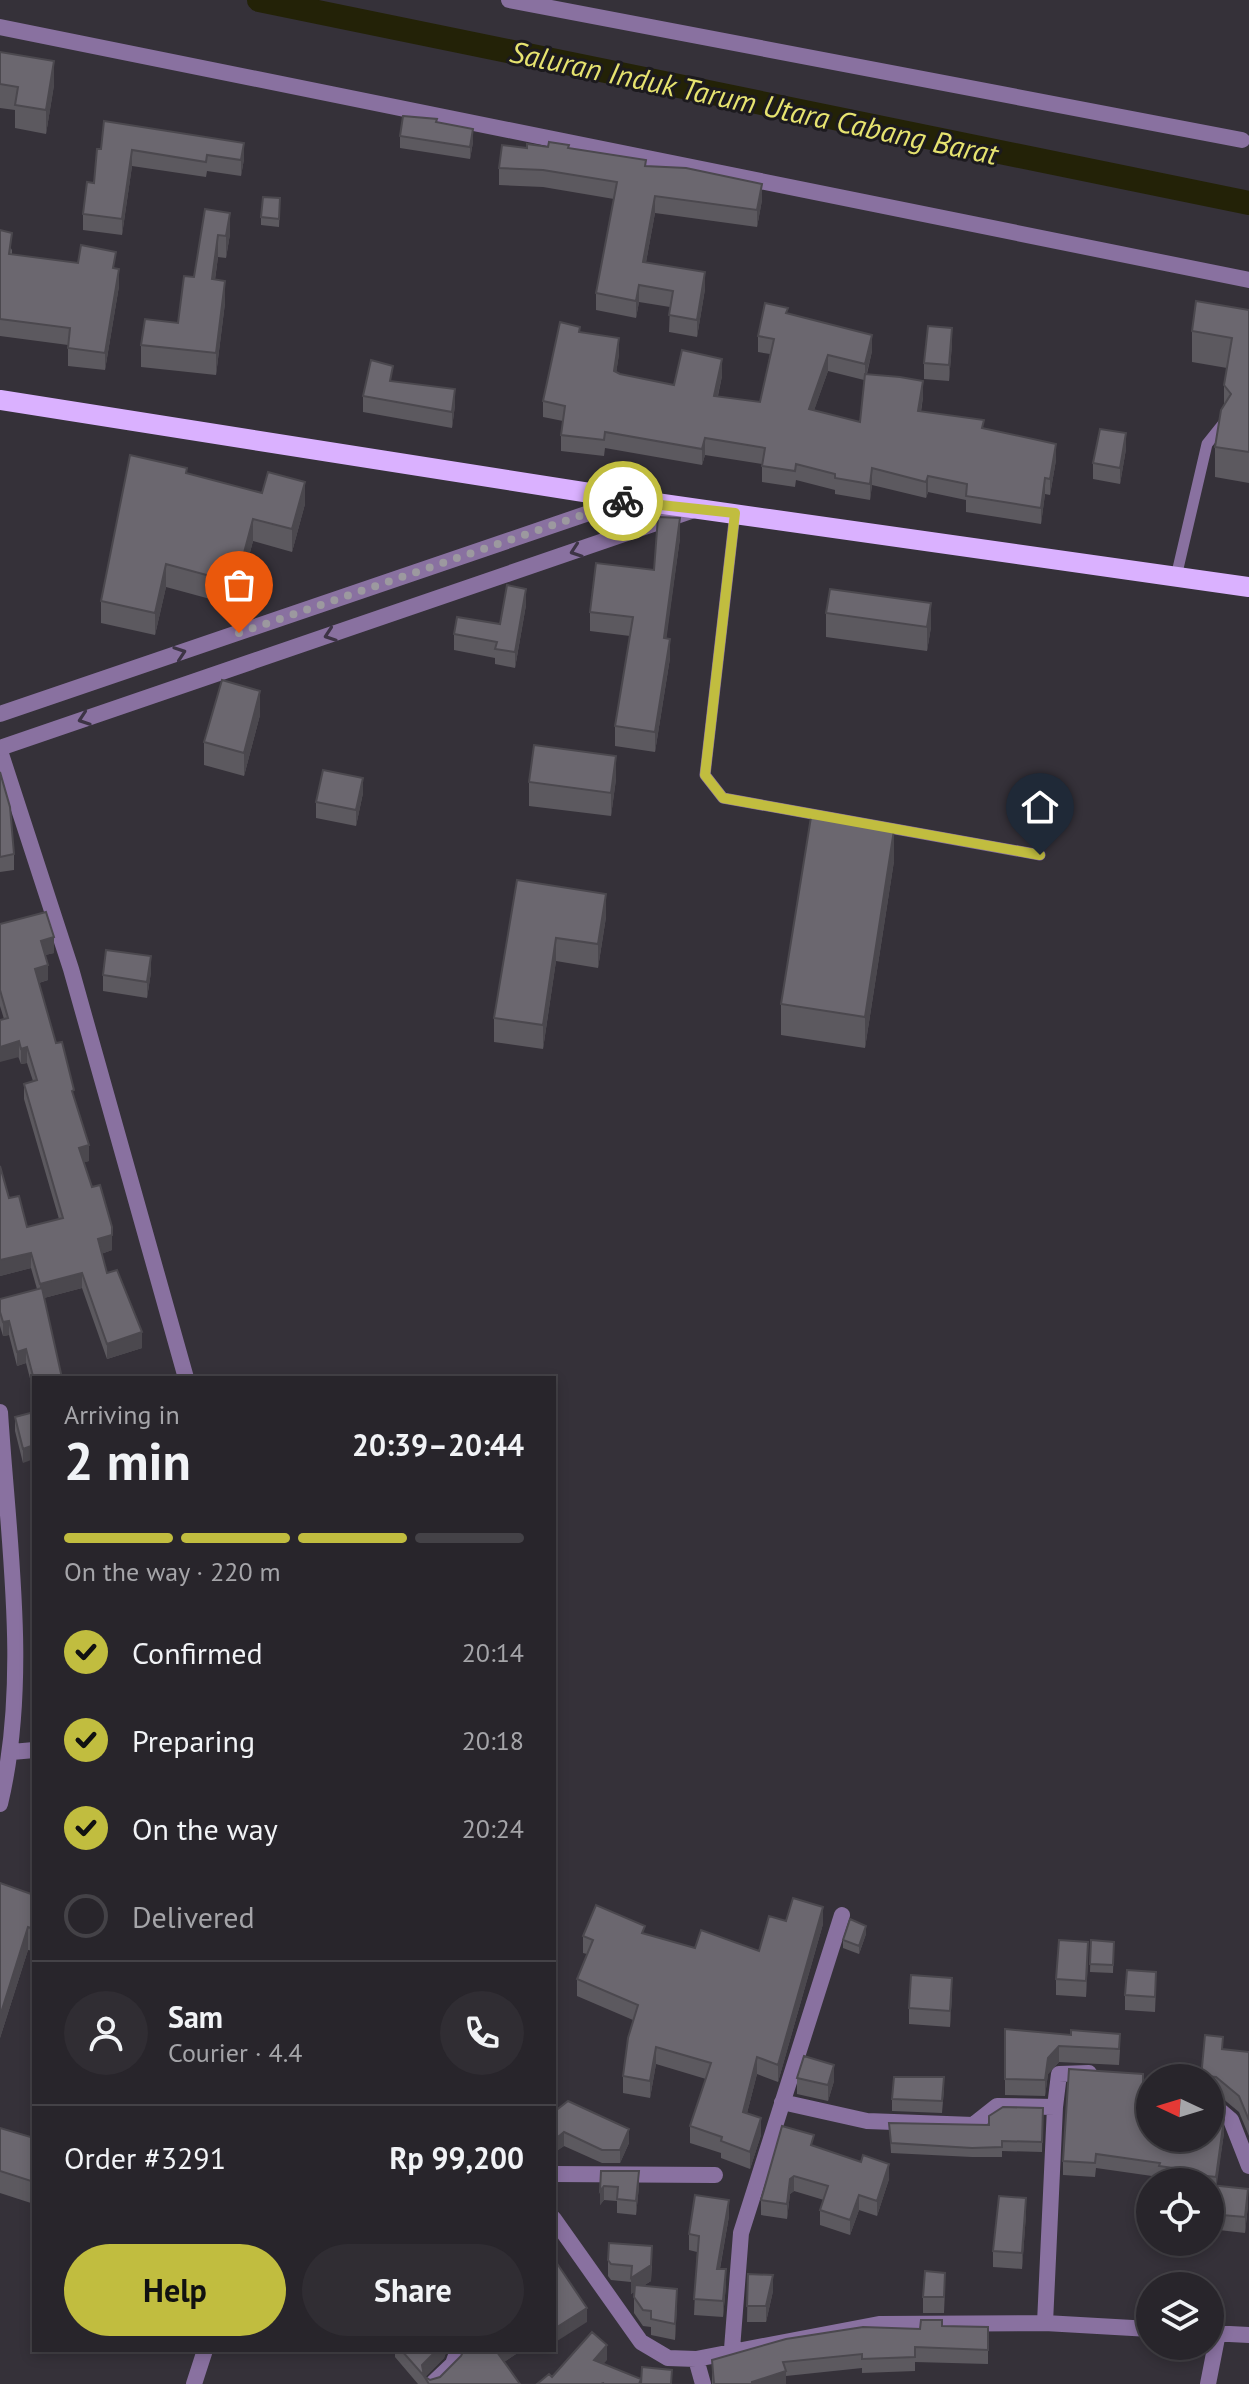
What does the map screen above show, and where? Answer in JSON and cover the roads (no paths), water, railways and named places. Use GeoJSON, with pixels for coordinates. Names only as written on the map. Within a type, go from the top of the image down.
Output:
{"type":"FeatureCollection","features":[{"type":"Feature","properties":{"kind":"main road"},"geometry":{"type":"LineString","coordinates":[[0,400],[628,499],[1249,587]]}},
{"type":"Feature","properties":{"kind":"street"},"geometry":{"type":"LineString","coordinates":[[509,0],[1242,140]]}},
{"type":"Feature","properties":{"kind":"street"},"geometry":{"type":"LineString","coordinates":[[0,27],[1249,280]]}},
{"type":"Feature","properties":{"kind":"street"},"geometry":{"type":"LineString","coordinates":[[0,714],[628,499]]}},
{"type":"Feature","properties":{"kind":"street"},"geometry":{"type":"LineString","coordinates":[[185,1376],[71,969],[0,749],[702,508]]}},
{"type":"Feature","properties":{"kind":"street"},"geometry":{"type":"LineString","coordinates":[[0,1412],[17,1692],[12,1752],[0,1804]]}},
{"type":"Feature","properties":{"kind":"street"},"geometry":{"type":"LineString","coordinates":[[12,1752],[32,1750]]}},
{"type":"Feature","properties":{"kind":"street"},"geometry":{"type":"LineString","coordinates":[[732,2349],[741,2233],[842,1915]]}},
{"type":"Feature","properties":{"kind":"street"},"geometry":{"type":"LineString","coordinates":[[1045,2323],[1055,2107],[1061,2072],[1108,2075]]}},
{"type":"Feature","properties":{"kind":"street"},"geometry":{"type":"LineString","coordinates":[[782,2102],[867,2121],[973,2125],[997,2106],[1055,2107]]}},
{"type":"Feature","properties":{"kind":"street"},"geometry":{"type":"LineString","coordinates":[[1224,2114],[1231,2120],[1249,2166]]}},
{"type":"Feature","properties":{"kind":"street"},"geometry":{"type":"LineString","coordinates":[[556,2174],[715,2175]]}},
{"type":"Feature","properties":{"kind":"street"},"geometry":{"type":"LineString","coordinates":[[556,2222],[641,2342],[668,2358],[696,2359],[732,2349],[879,2324],[1045,2323],[1136,2328]]}},
{"type":"Feature","properties":{"kind":"street"},"geometry":{"type":"LineString","coordinates":[[1224,2334],[1249,2335]]}},
{"type":"Feature","properties":{"kind":"street"},"geometry":{"type":"LineString","coordinates":[[194,2384],[204,2352]]}},
{"type":"Feature","properties":{"kind":"street"},"geometry":{"type":"LineString","coordinates":[[432,2384],[453,2364],[457,2352]]}},
{"type":"Feature","properties":{"kind":"street"},"geometry":{"type":"LineString","coordinates":[[696,2359],[703,2384]]}},
{"type":"Feature","properties":{"kind":"street"},"geometry":{"type":"LineString","coordinates":[[1208,2384],[1211,2360]]}},
{"type":"Feature","properties":{"kind":"lane"},"geometry":{"type":"LineString","coordinates":[[1176,577],[1207,444],[1223,424]]}},
{"type":"Feature","properties":{"kind":"lane"},"geometry":{"type":"LineString","coordinates":[[735,513],[712,691],[705,775],[712,787],[723,798],[1040,855]]}},
{"type":"Feature","properties":{"kind":"waterway","name":"Saluran Induk Tarum Utara Cabang Barat"},"geometry":{"type":"LineString","coordinates":[[259,0],[1249,203]]}}]}
